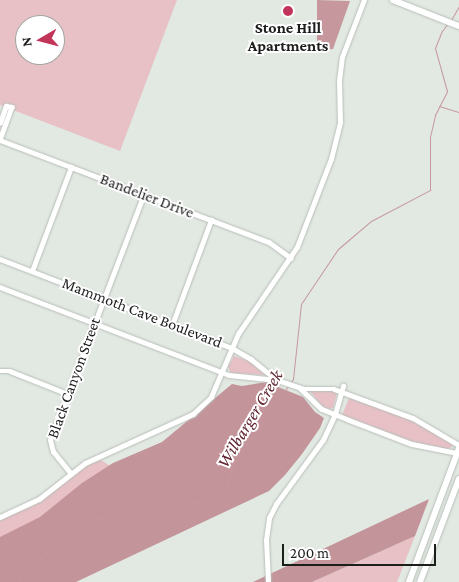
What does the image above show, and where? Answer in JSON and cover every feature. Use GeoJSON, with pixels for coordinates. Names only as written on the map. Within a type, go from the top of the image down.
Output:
{"type":"FeatureCollection","features":[{"type":"Feature","properties":{"kind":"main road"},"geometry":{"type":"LineString","coordinates":[[409,582],[459,449]]}},
{"type":"Feature","properties":{"kind":"main road"},"geometry":{"type":"LineString","coordinates":[[420,582],[459,479]]}},
{"type":"Feature","properties":{"kind":"street"},"geometry":{"type":"LineString","coordinates":[[0,517],[33,502],[92,459],[193,414],[211,397],[241,329],[291,258],[307,222],[338,140],[340,122],[338,81],[342,57],[364,0]]}},
{"type":"Feature","properties":{"kind":"street"},"geometry":{"type":"LineString","coordinates":[[393,0],[459,26]]}},
{"type":"Feature","properties":{"kind":"street"},"geometry":{"type":"LineString","coordinates":[[0,124],[6,106],[12,107],[0,140]]}},
{"type":"Feature","properties":{"kind":"street","name":"Bandelier Drive"},"geometry":{"type":"LineString","coordinates":[[0,140],[269,242],[291,258]]}},
{"type":"Feature","properties":{"kind":"street"},"geometry":{"type":"LineString","coordinates":[[32,271],[71,167]]}},
{"type":"Feature","properties":{"kind":"street","name":"Black Canyon Street"},"geometry":{"type":"LineString","coordinates":[[71,474],[53,452],[50,443],[144,194]]}},
{"type":"Feature","properties":{"kind":"street"},"geometry":{"type":"LineString","coordinates":[[172,325],[211,220]]}},
{"type":"Feature","properties":{"kind":"street","name":"Mammoth Cave Boulevard"},"geometry":{"type":"LineString","coordinates":[[0,259],[232,348],[251,359],[277,380]]}},
{"type":"Feature","properties":{"kind":"street","name":"Mammoth Cave Boulevard"},"geometry":{"type":"LineString","coordinates":[[0,287],[221,372],[240,377],[277,380],[298,387],[330,388],[342,392],[421,421],[459,449]]}},
{"type":"Feature","properties":{"kind":"street"},"geometry":{"type":"LineString","coordinates":[[0,371],[10,371],[68,394]]}},
{"type":"Feature","properties":{"kind":"street"},"geometry":{"type":"LineString","coordinates":[[268,582],[266,540],[270,518],[280,499],[323,440],[335,414],[343,386]]}},
{"type":"Feature","properties":{"kind":"street","name":"Mammoth Cave Boulevard"},"geometry":{"type":"LineString","coordinates":[[298,387],[322,409],[402,441],[459,449]]}},
{"type":"Feature","properties":{"kind":"shaded area"},"geometry":{"type":"Polygon","coordinates":[[[0,0],[177,0],[120,151],[0,105],[0,0]]]}},
{"type":"Feature","properties":{"kind":"shaded area"},"geometry":{"type":"Polygon","coordinates":[[[317,0],[350,1],[333,49],[324,50],[317,45],[317,0]]]}},
{"type":"Feature","properties":{"kind":"shaded area"},"geometry":{"type":"Polygon","coordinates":[[[234,356],[249,361],[265,375],[231,373],[228,367],[234,356]]]}},
{"type":"Feature","properties":{"kind":"shaded area"},"geometry":{"type":"Polygon","coordinates":[[[266,382],[303,397],[315,412],[324,418],[320,428],[302,454],[269,491],[76,582],[0,582],[0,537],[40,517],[82,483],[113,463],[162,442],[232,384],[242,386],[266,382]]]}},
{"type":"Feature","properties":{"kind":"shaded area"},"geometry":{"type":"Polygon","coordinates":[[[310,391],[332,391],[337,393],[333,408],[330,409],[322,406],[310,391]]]}},
{"type":"Feature","properties":{"kind":"shaded area"},"geometry":{"type":"Polygon","coordinates":[[[349,398],[412,420],[452,443],[453,446],[448,449],[411,441],[342,415],[349,398]]]}},
{"type":"Feature","properties":{"kind":"shaded area"},"geometry":{"type":"Polygon","coordinates":[[[101,460],[125,476],[0,568],[0,520],[35,505],[79,469],[101,460]]]}},
{"type":"Feature","properties":{"kind":"shaded area"},"geometry":{"type":"Polygon","coordinates":[[[429,499],[415,536],[312,582],[253,582],[429,499]]]}},
{"type":"Feature","properties":{"kind":"shaded area"},"geometry":{"type":"Polygon","coordinates":[[[415,536],[397,582],[312,582],[415,536]]]}},
{"type":"Feature","properties":{"kind":"waterway","name":"Wilbarger Creek"},"geometry":{"type":"LineString","coordinates":[[451,20],[459,6]]}},
{"type":"Feature","properties":{"kind":"waterway","name":"Wilbarger Creek"},"geometry":{"type":"LineString","coordinates":[[18,582],[20,576],[81,523],[102,517],[127,504],[170,519],[188,503],[221,499],[236,460],[293,379],[301,304],[338,249],[371,221],[430,190],[430,137],[435,115],[447,91],[435,48],[442,31],[448,23]]}},
{"type":"Feature","properties":{"kind":"waterway"},"geometry":{"type":"LineString","coordinates":[[439,106],[459,112]]}},
{"type":"Feature","properties":{"kind":"place","name":"Stone Hill Apartments"},"geometry":{"type":"Point","coordinates":[288,11]}}]}
